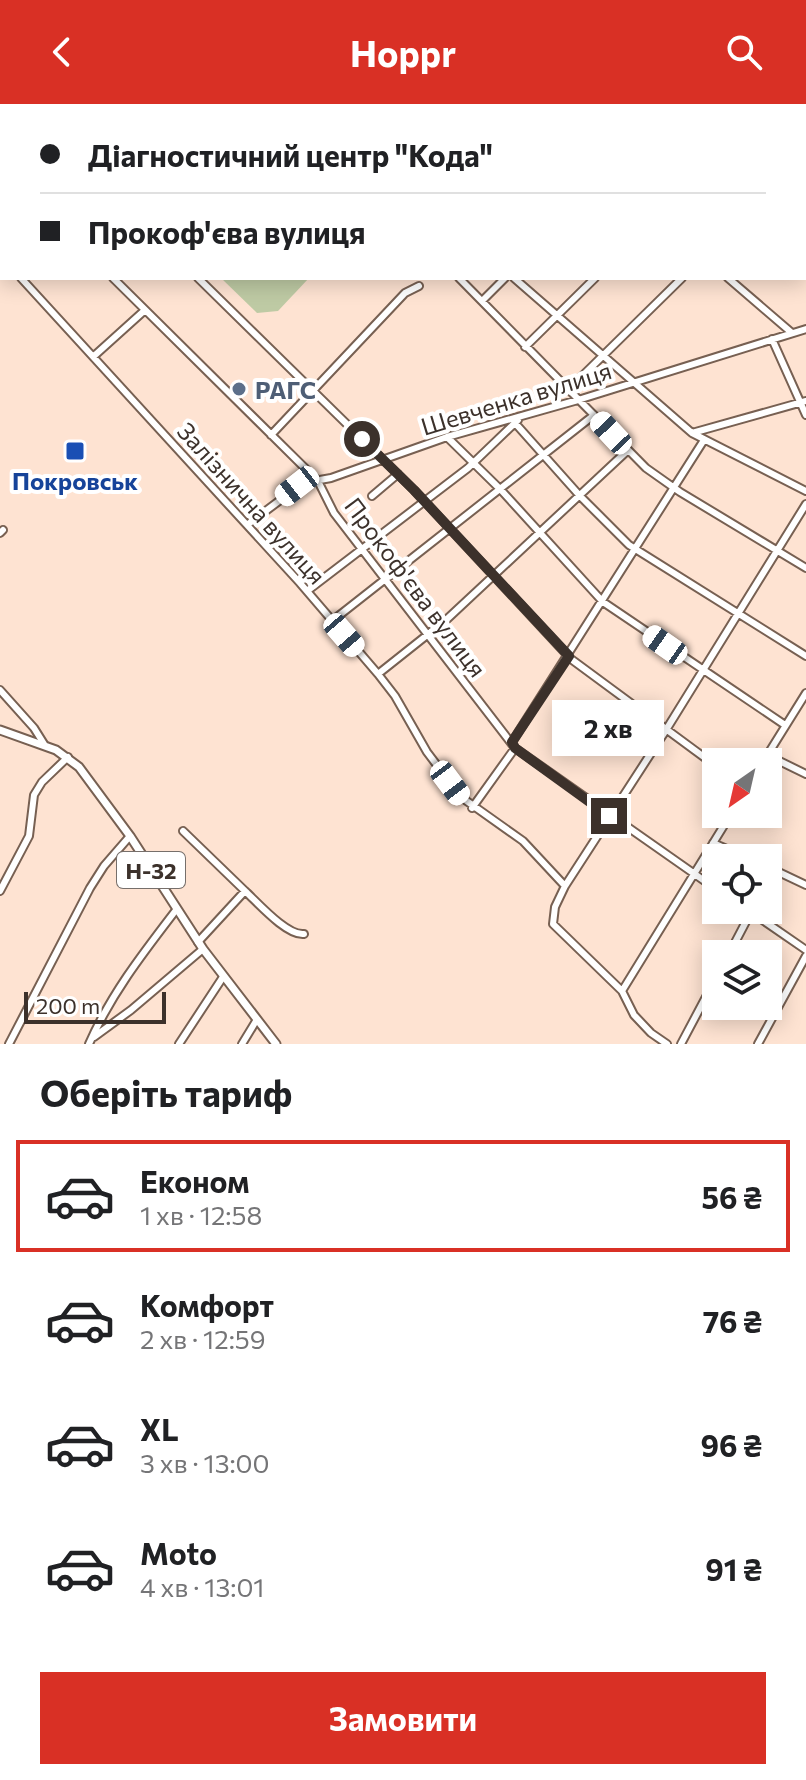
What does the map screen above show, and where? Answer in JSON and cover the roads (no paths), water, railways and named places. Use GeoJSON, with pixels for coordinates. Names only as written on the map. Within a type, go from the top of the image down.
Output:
{"type":"FeatureCollection","features":[{"type":"Feature","properties":{"kind":"main road","name":"Н-32"},"geometry":{"type":"LineString","coordinates":[[0,730],[44,744],[68,757],[91,782],[130,836],[200,945],[276,1044]]}},
{"type":"Feature","properties":{"kind":"street","name":"Залізнична вулиця"},"geometry":{"type":"LineString","coordinates":[[23,280],[307,591],[378,674],[395,696],[427,752],[461,797],[472,808],[523,841],[565,886]]}},
{"type":"Feature","properties":{"kind":"street","name":"Прокоф'єва вулиця"},"geometry":{"type":"LineString","coordinates":[[115,280],[318,481],[334,513],[514,745],[702,880]]}},
{"type":"Feature","properties":{"kind":"street"},"geometry":{"type":"LineString","coordinates":[[200,280],[398,474],[569,656],[702,756]]}},
{"type":"Feature","properties":{"kind":"street"},"geometry":{"type":"LineString","coordinates":[[461,280],[627,451],[674,488],[806,568]]}},
{"type":"Feature","properties":{"kind":"street"},"geometry":{"type":"LineString","coordinates":[[482,301],[503,280]]}},
{"type":"Feature","properties":{"kind":"street"},"geometry":{"type":"LineString","coordinates":[[516,280],[692,433],[806,491]]}},
{"type":"Feature","properties":{"kind":"street"},"geometry":{"type":"LineString","coordinates":[[525,347],[593,280]]}},
{"type":"Feature","properties":{"kind":"street"},"geometry":{"type":"LineString","coordinates":[[568,390],[680,280]]}},
{"type":"Feature","properties":{"kind":"street"},"geometry":{"type":"LineString","coordinates":[[730,280],[792,333]]}},
{"type":"Feature","properties":{"kind":"street"},"geometry":{"type":"LineString","coordinates":[[271,435],[395,303],[419,286]]}},
{"type":"Feature","properties":{"kind":"street"},"geometry":{"type":"LineString","coordinates":[[94,356],[145,310]]}},
{"type":"Feature","properties":{"kind":"street","name":"Шевченка вулиця"},"geometry":{"type":"LineString","coordinates":[[247,525],[297,486],[447,437],[806,329]]}},
{"type":"Feature","properties":{"kind":"street"},"geometry":{"type":"LineString","coordinates":[[772,339],[806,415]]}},
{"type":"Feature","properties":{"kind":"street"},"geometry":{"type":"LineString","coordinates":[[692,433],[802,402]]}},
{"type":"Feature","properties":{"kind":"street"},"geometry":{"type":"LineString","coordinates":[[307,591],[473,464],[524,414]]}},
{"type":"Feature","properties":{"kind":"street"},"geometry":{"type":"LineString","coordinates":[[332,621],[594,415]]}},
{"type":"Feature","properties":{"kind":"street"},"geometry":{"type":"LineString","coordinates":[[515,423],[580,496],[636,550],[806,656]]}},
{"type":"Feature","properties":{"kind":"street"},"geometry":{"type":"LineString","coordinates":[[447,437],[501,490],[603,602],[785,725]]}},
{"type":"Feature","properties":{"kind":"street"},"geometry":{"type":"LineString","coordinates":[[472,808],[704,440]]}},
{"type":"Feature","properties":{"kind":"street"},"geometry":{"type":"LineString","coordinates":[[378,674],[446,620],[627,451]]}},
{"type":"Feature","properties":{"kind":"street"},"geometry":{"type":"LineString","coordinates":[[372,496],[398,474]]}},
{"type":"Feature","properties":{"kind":"street"},"geometry":{"type":"LineString","coordinates":[[667,1044],[651,1033],[634,1015],[622,991],[553,924],[555,907],[565,886],[806,504]]}},
{"type":"Feature","properties":{"kind":"street"},"geometry":{"type":"LineString","coordinates":[[0,690],[44,744]]}},
{"type":"Feature","properties":{"kind":"street"},"geometry":{"type":"LineString","coordinates":[[771,748],[806,693]]}},
{"type":"Feature","properties":{"kind":"street"},"geometry":{"type":"LineString","coordinates":[[0,891],[29,836],[37,788],[68,757]]}},
{"type":"Feature","properties":{"kind":"street"},"geometry":{"type":"LineString","coordinates":[[782,765],[806,774]]}},
{"type":"Feature","properties":{"kind":"street"},"geometry":{"type":"LineString","coordinates":[[622,991],[722,828]]}},
{"type":"Feature","properties":{"kind":"street"},"geometry":{"type":"LineString","coordinates":[[183,831],[288,930],[298,935],[304,934]]}},
{"type":"Feature","properties":{"kind":"street"},"geometry":{"type":"LineString","coordinates":[[9,1044],[90,888],[130,836]]}},
{"type":"Feature","properties":{"kind":"street"},"geometry":{"type":"LineString","coordinates":[[782,874],[806,885]]}},
{"type":"Feature","properties":{"kind":"street"},"geometry":{"type":"LineString","coordinates":[[90,1042],[131,1010],[200,945],[245,891]]}},
{"type":"Feature","properties":{"kind":"street"},"geometry":{"type":"LineString","coordinates":[[90,1042],[131,969],[176,910]]}},
{"type":"Feature","properties":{"kind":"street"},"geometry":{"type":"LineString","coordinates":[[769,924],[806,950]]}},
{"type":"Feature","properties":{"kind":"street"},"geometry":{"type":"LineString","coordinates":[[758,1044],[806,956]]}},
{"type":"Feature","properties":{"kind":"street"},"geometry":{"type":"LineString","coordinates":[[179,1044],[223,977]]}},
{"type":"Feature","properties":{"kind":"street"},"geometry":{"type":"LineString","coordinates":[[681,1044],[702,1004]]}},
{"type":"Feature","properties":{"kind":"street"},"geometry":{"type":"LineString","coordinates":[[242,1044],[256,1021]]}},
{"type":"Feature","properties":{"kind":"place","name":"РАГС"},"geometry":{"type":"Point","coordinates":[239,389]}},
{"type":"Feature","properties":{"kind":"place","name":"Покровськ"},"geometry":{"type":"Point","coordinates":[75,451]}}]}
